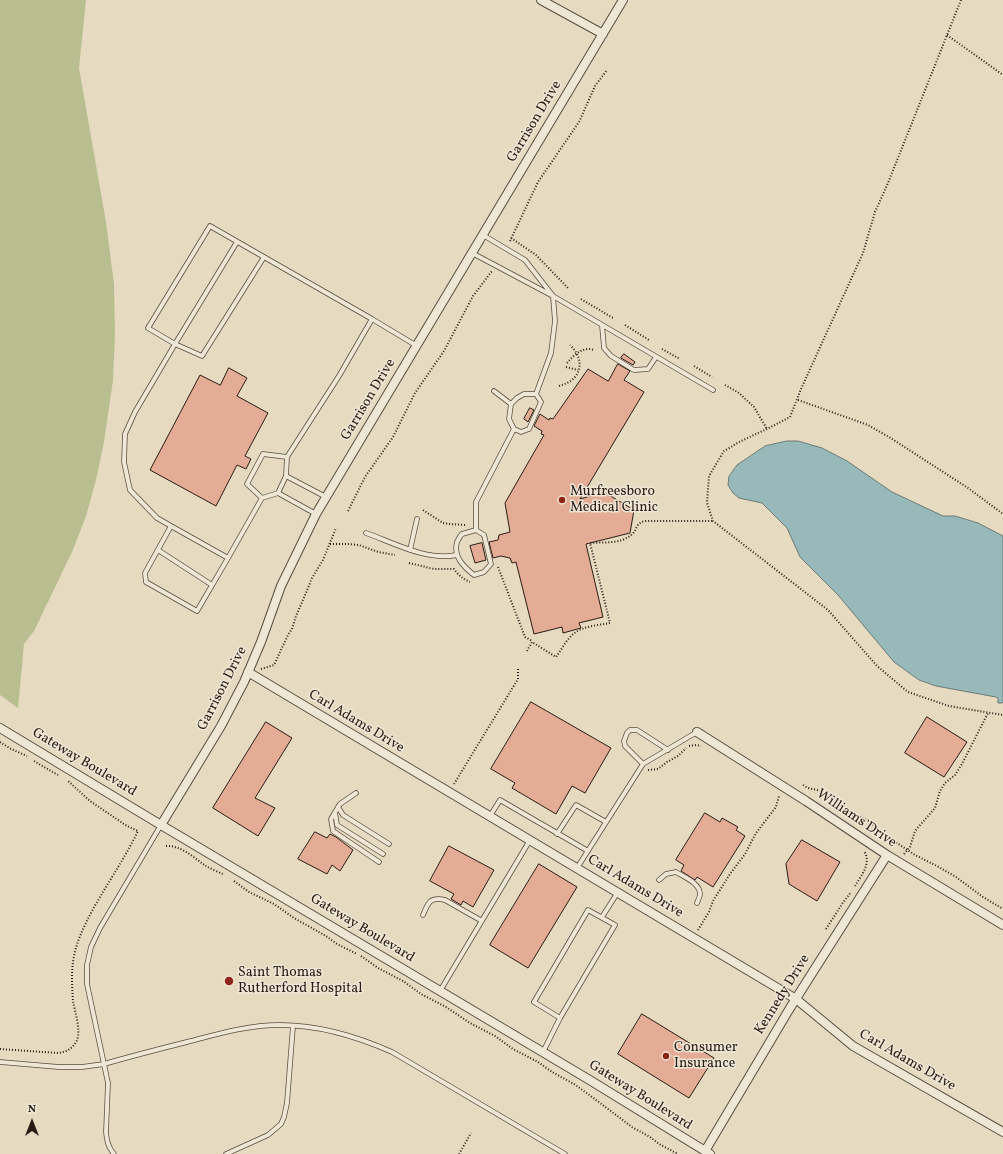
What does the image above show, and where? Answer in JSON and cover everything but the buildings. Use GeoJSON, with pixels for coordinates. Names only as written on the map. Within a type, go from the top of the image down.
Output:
{"type":"FeatureCollection","features":[{"type":"Feature","properties":{"kind":"street"},"geometry":{"type":"LineString","coordinates":[[541,0],[603,34]]}},
{"type":"Feature","properties":{"kind":"street","name":"Garrison Drive"},"geometry":{"type":"LineString","coordinates":[[160,825],[221,726],[248,672],[261,642],[281,586],[316,514],[623,0]]}},
{"type":"Feature","properties":{"kind":"street","name":"Carl Adams Drive"},"geometry":{"type":"LineString","coordinates":[[248,672],[796,999],[853,1046],[1003,1132]]}},
{"type":"Feature","properties":{"kind":"street","name":"Gateway Boulevard"},"geometry":{"type":"LineString","coordinates":[[0,728],[160,825],[543,1052],[706,1153]]}},
{"type":"Feature","properties":{"kind":"street","name":"Williams Drive"},"geometry":{"type":"LineString","coordinates":[[697,732],[806,801],[887,855],[1003,925]]}},
{"type":"Feature","properties":{"kind":"street","name":"Kennedy Drive"},"geometry":{"type":"LineString","coordinates":[[706,1153],[796,999],[887,855]]}},
{"type":"Feature","properties":{"kind":"lane"},"geometry":{"type":"LineString","coordinates":[[264,257],[202,356],[175,344],[148,328],[210,226],[237,242],[264,257],[372,319],[417,346]]}},
{"type":"Feature","properties":{"kind":"lane"},"geometry":{"type":"LineString","coordinates":[[483,236],[525,260],[553,296],[555,321],[551,353],[536,394]]}},
{"type":"Feature","properties":{"kind":"lane"},"geometry":{"type":"LineString","coordinates":[[228,558],[157,518],[130,490],[124,462],[125,434],[135,412],[237,242]]}},
{"type":"Feature","properties":{"kind":"lane"},"geometry":{"type":"LineString","coordinates":[[472,253],[553,296],[713,390]]}},
{"type":"Feature","properties":{"kind":"lane"},"geometry":{"type":"LineString","coordinates":[[278,493],[286,476],[287,457],[372,319]]}},
{"type":"Feature","properties":{"kind":"lane"},"geometry":{"type":"LineString","coordinates":[[602,325],[604,348],[610,356],[634,370],[648,369],[656,357]]}},
{"type":"Feature","properties":{"kind":"lane"},"geometry":{"type":"LineString","coordinates":[[494,391],[511,404]]}},
{"type":"Feature","properties":{"kind":"lane"},"geometry":{"type":"LineString","coordinates":[[524,394],[536,394],[541,402],[529,429],[521,432],[514,429],[509,419],[511,404],[524,394]]}},
{"type":"Feature","properties":{"kind":"lane"},"geometry":{"type":"LineString","coordinates":[[476,530],[476,502],[514,429]]}},
{"type":"Feature","properties":{"kind":"lane"},"geometry":{"type":"LineString","coordinates":[[262,498],[247,484],[263,454],[287,457]]}},
{"type":"Feature","properties":{"kind":"lane"},"geometry":{"type":"LineString","coordinates":[[286,476],[326,498]]}},
{"type":"Feature","properties":{"kind":"lane"},"geometry":{"type":"LineString","coordinates":[[171,526],[145,573],[146,582],[197,611],[262,498],[278,493],[316,514]]}},
{"type":"Feature","properties":{"kind":"lane"},"geometry":{"type":"LineString","coordinates":[[410,550],[417,519]]}},
{"type":"Feature","properties":{"kind":"lane"},"geometry":{"type":"LineString","coordinates":[[476,530],[484,535],[491,564],[484,572],[474,574],[464,567],[457,555],[457,542],[462,534],[476,530]]}},
{"type":"Feature","properties":{"kind":"lane"},"geometry":{"type":"LineString","coordinates":[[366,533],[417,552],[447,557],[457,555]]}},
{"type":"Feature","properties":{"kind":"lane"},"geometry":{"type":"LineString","coordinates":[[158,550],[212,585]]}},
{"type":"Feature","properties":{"kind":"lane"},"geometry":{"type":"LineString","coordinates":[[643,764],[625,746],[624,741],[630,730],[637,730],[668,750]]}},
{"type":"Feature","properties":{"kind":"lane"},"geometry":{"type":"LineString","coordinates":[[577,868],[643,764],[697,732]]}},
{"type":"Feature","properties":{"kind":"lane"},"geometry":{"type":"LineString","coordinates":[[356,793],[338,806],[331,819],[333,831],[379,862]]}},
{"type":"Feature","properties":{"kind":"lane"},"geometry":{"type":"LineString","coordinates":[[490,816],[500,800],[588,851]]}},
{"type":"Feature","properties":{"kind":"lane"},"geometry":{"type":"LineString","coordinates":[[558,834],[576,805],[606,822]]}},
{"type":"Feature","properties":{"kind":"lane"},"geometry":{"type":"LineString","coordinates":[[338,806],[343,815],[389,844]]}},
{"type":"Feature","properties":{"kind":"lane"},"geometry":{"type":"LineString","coordinates":[[335,812],[337,826],[384,854]]}},
{"type":"Feature","properties":{"kind":"lane"},"geometry":{"type":"LineString","coordinates":[[114,1154],[108,1145],[106,1132],[108,1083],[87,984],[87,970],[91,947],[100,928],[160,825]]}},
{"type":"Feature","properties":{"kind":"lane"},"geometry":{"type":"LineString","coordinates":[[440,991],[530,840]]}},
{"type":"Feature","properties":{"kind":"lane"},"geometry":{"type":"LineString","coordinates":[[659,880],[666,874],[676,872],[696,884],[700,895],[697,903]]}},
{"type":"Feature","properties":{"kind":"lane"},"geometry":{"type":"LineString","coordinates":[[602,917],[618,892]]}},
{"type":"Feature","properties":{"kind":"lane"},"geometry":{"type":"LineString","coordinates":[[423,915],[427,906],[432,900],[438,898],[445,900],[482,921]]}},
{"type":"Feature","properties":{"kind":"lane"},"geometry":{"type":"LineString","coordinates":[[543,1052],[560,1018],[615,924],[588,910],[534,1002],[560,1018]]}},
{"type":"Feature","properties":{"kind":"lane"},"geometry":{"type":"LineString","coordinates":[[0,1062],[59,1068],[82,1068],[104,1064],[232,1030],[263,1026],[293,1026],[324,1030],[365,1040],[392,1052],[565,1154]]}},
{"type":"Feature","properties":{"kind":"lane"},"geometry":{"type":"LineString","coordinates":[[226,1154],[268,1135],[281,1124],[287,1103],[293,1026]]}},
{"type":"Feature","properties":{"kind":"path"},"geometry":{"type":"LineString","coordinates":[[961,0],[875,212],[863,253],[801,389],[798,400],[790,417],[724,451],[709,476],[707,503],[713,521],[828,610],[877,666],[908,692],[949,706],[1003,715]]}},
{"type":"Feature","properties":{"kind":"path"},"geometry":{"type":"LineString","coordinates":[[947,35],[1003,75]]}},
{"type":"Feature","properties":{"kind":"path"},"geometry":{"type":"LineString","coordinates":[[510,241],[538,182],[579,122],[595,86],[607,70]]}},
{"type":"Feature","properties":{"kind":"path"},"geometry":{"type":"LineString","coordinates":[[511,238],[536,255],[568,288]]}},
{"type":"Feature","properties":{"kind":"path"},"geometry":{"type":"LineString","coordinates":[[348,511],[365,477],[393,436],[415,393],[444,352],[473,296],[492,271]]}},
{"type":"Feature","properties":{"kind":"path"},"geometry":{"type":"LineString","coordinates":[[582,299],[613,318]]}},
{"type":"Feature","properties":{"kind":"path"},"geometry":{"type":"LineString","coordinates":[[625,325],[649,340]]}},
{"type":"Feature","properties":{"kind":"path"},"geometry":{"type":"LineString","coordinates":[[559,386],[574,378],[578,371],[578,353],[570,345]]}},
{"type":"Feature","properties":{"kind":"path"},"geometry":{"type":"LineString","coordinates":[[567,363],[578,353],[586,349],[594,350]]}},
{"type":"Feature","properties":{"kind":"path"},"geometry":{"type":"LineString","coordinates":[[662,349],[680,359]]}},
{"type":"Feature","properties":{"kind":"path"},"geometry":{"type":"LineString","coordinates":[[694,366],[712,377]]}},
{"type":"Feature","properties":{"kind":"path"},"geometry":{"type":"LineString","coordinates":[[566,367],[578,371]]}},
{"type":"Feature","properties":{"kind":"path"},"geometry":{"type":"LineString","coordinates":[[725,385],[739,393],[754,407],[767,429]]}},
{"type":"Feature","properties":{"kind":"path"},"geometry":{"type":"LineString","coordinates":[[798,400],[868,425],[968,488],[1003,514]]}},
{"type":"Feature","properties":{"kind":"path"},"geometry":{"type":"LineString","coordinates":[[423,510],[443,523],[466,525]]}},
{"type":"Feature","properties":{"kind":"path"},"geometry":{"type":"LineString","coordinates":[[498,566],[525,637],[556,657],[568,639],[576,632],[610,623],[590,543],[622,540],[634,533],[636,526],[644,521],[713,521]]}},
{"type":"Feature","properties":{"kind":"path"},"geometry":{"type":"LineString","coordinates":[[248,672],[274,665],[292,629],[312,578],[323,560],[336,528]]}},
{"type":"Feature","properties":{"kind":"path"},"geometry":{"type":"LineString","coordinates":[[330,544],[359,545],[378,552],[395,555]]}},
{"type":"Feature","properties":{"kind":"path"},"geometry":{"type":"LineString","coordinates":[[409,563],[434,568],[454,569],[464,579],[476,583]]}},
{"type":"Feature","properties":{"kind":"path"},"geometry":{"type":"LineString","coordinates":[[527,651],[532,642]]}},
{"type":"Feature","properties":{"kind":"path"},"geometry":{"type":"LineString","coordinates":[[454,784],[518,679],[518,667]]}},
{"type":"Feature","properties":{"kind":"path"},"geometry":{"type":"LineString","coordinates":[[899,862],[910,848],[915,832],[935,808],[940,791],[945,783],[954,775],[962,764],[988,713]]}},
{"type":"Feature","properties":{"kind":"path"},"geometry":{"type":"LineString","coordinates":[[0,742],[10,749],[29,757],[69,782],[90,801],[138,831]]}},
{"type":"Feature","properties":{"kind":"path"},"geometry":{"type":"LineString","coordinates":[[646,770],[658,769],[678,756],[690,745],[702,746]]}},
{"type":"Feature","properties":{"kind":"path"},"geometry":{"type":"LineString","coordinates":[[803,785],[825,793],[841,807],[869,821],[882,833],[920,859],[937,866],[956,877],[983,897],[1003,909]]}},
{"type":"Feature","properties":{"kind":"path"},"geometry":{"type":"LineString","coordinates":[[698,931],[709,912],[713,901],[745,854],[756,833],[776,806],[779,795]]}},
{"type":"Feature","properties":{"kind":"path"},"geometry":{"type":"LineString","coordinates":[[166,846],[178,847],[207,866],[225,875]]}},
{"type":"Feature","properties":{"kind":"path"},"geometry":{"type":"LineString","coordinates":[[826,929],[867,865],[867,855],[862,849]]}},
{"type":"Feature","properties":{"kind":"path"},"geometry":{"type":"LineString","coordinates":[[230,878],[249,892],[274,904],[337,944],[404,981],[421,994],[446,1007],[470,1023],[495,1036],[513,1049],[574,1084],[632,1127],[678,1154]]}},
{"type":"Feature","properties":{"kind":"path"},"geometry":{"type":"LineString","coordinates":[[459,1154],[471,1133]]}},
{"type":"Feature","properties":{"kind":"green space"},"geometry":{"type":"Polygon","coordinates":[[[0,0],[86,0],[79,68],[106,222],[114,284],[115,334],[113,380],[104,442],[96,480],[86,516],[72,552],[34,631],[24,644],[18,708],[0,695],[0,0]]]}},
{"type":"Feature","properties":{"kind":"water"},"geometry":{"type":"Polygon","coordinates":[[[787,441],[798,441],[822,448],[847,461],[892,492],[943,516],[955,516],[978,523],[1003,536],[1002,703],[998,703],[998,698],[996,697],[936,686],[919,680],[894,662],[838,595],[800,557],[787,528],[762,503],[739,498],[733,493],[728,485],[729,476],[737,465],[765,446],[787,441]]]}},
{"type":"Feature","properties":{"kind":"place","name":"Murfreesboro Medical Clinic"},"geometry":{"type":"Point","coordinates":[562,500]}},
{"type":"Feature","properties":{"kind":"place","name":"Saint Thomas Rutherford Hospital"},"geometry":{"type":"Point","coordinates":[229,981]}},
{"type":"Feature","properties":{"kind":"place","name":"Consumer Insurance"},"geometry":{"type":"Point","coordinates":[666,1056]}}]}
